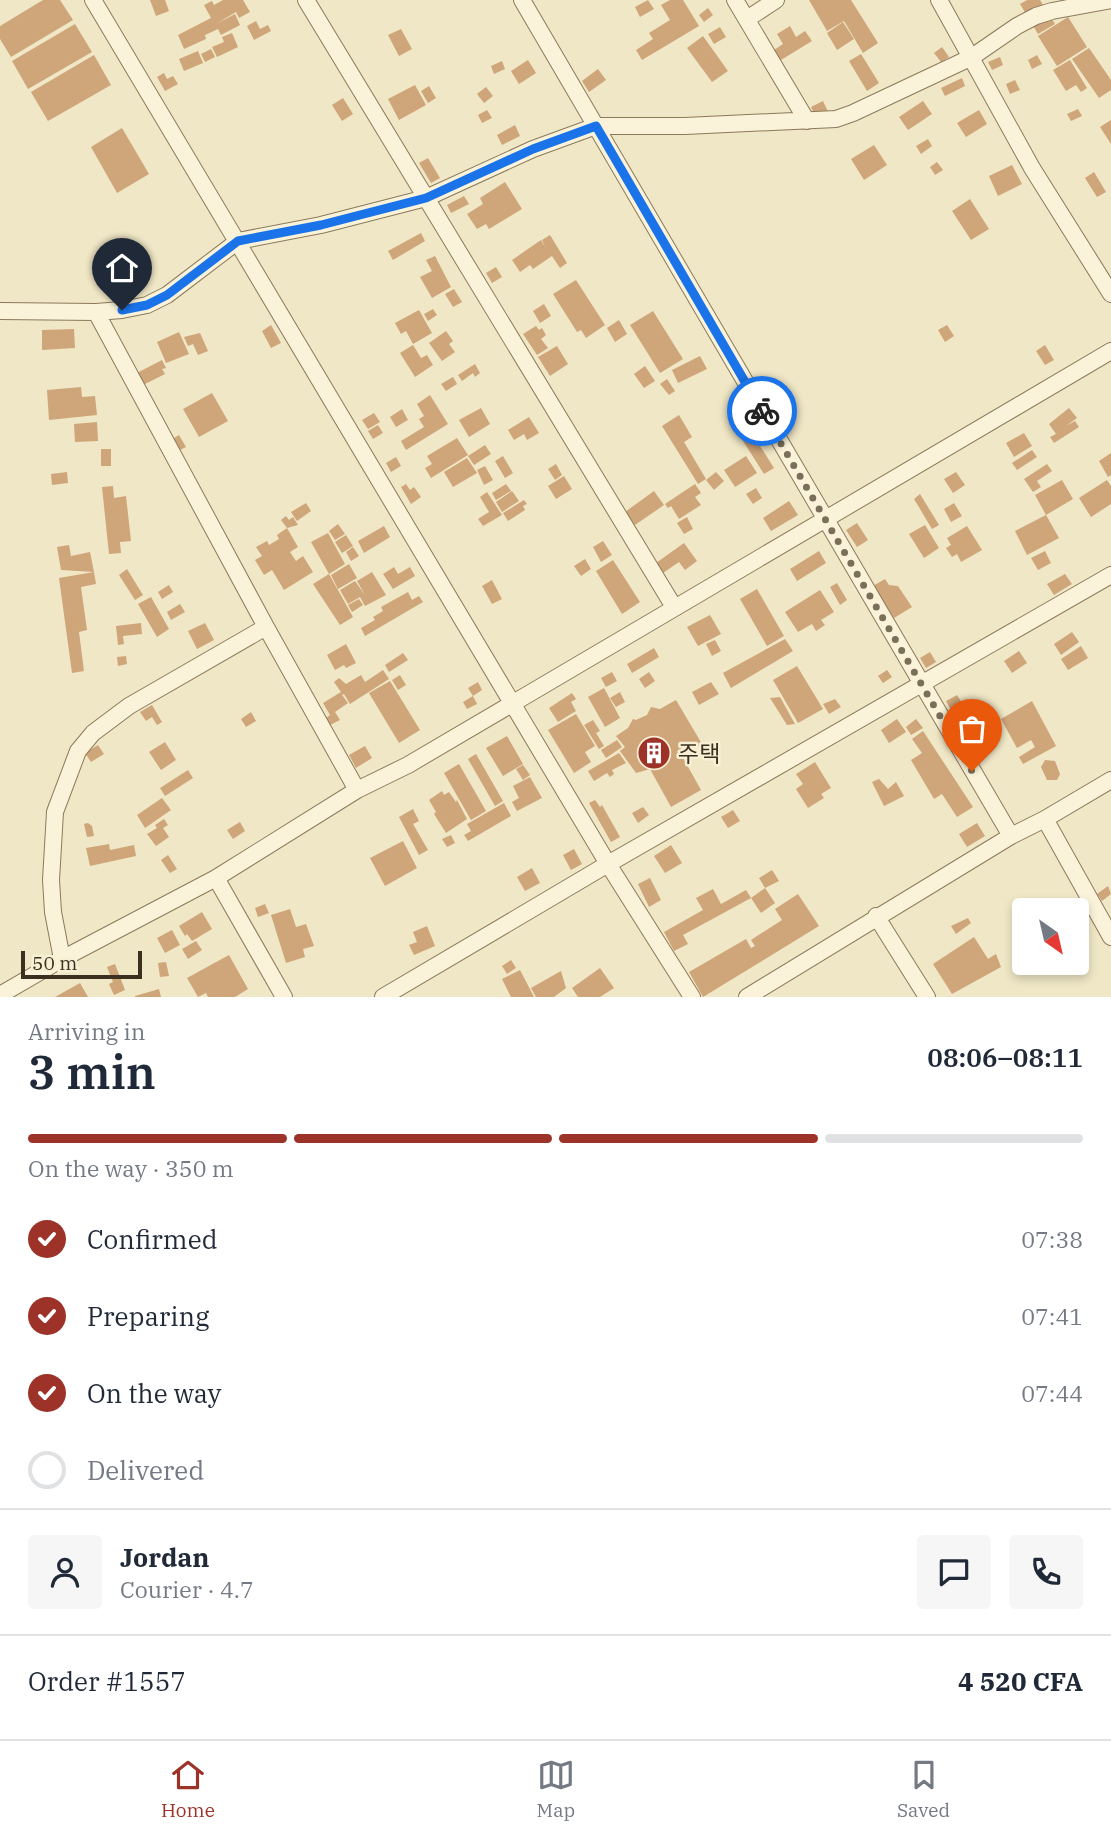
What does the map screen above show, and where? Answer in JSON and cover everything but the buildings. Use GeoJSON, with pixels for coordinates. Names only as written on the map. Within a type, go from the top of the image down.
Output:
{"type":"FeatureCollection","features":[{"type":"Feature","properties":{"kind":"street"},"geometry":{"type":"LineString","coordinates":[[93,0],[608,864],[692,997]]}},
{"type":"Feature","properties":{"kind":"street"},"geometry":{"type":"LineString","coordinates":[[306,0],[674,607]]}},
{"type":"Feature","properties":{"kind":"street"},"geometry":{"type":"LineString","coordinates":[[522,0],[1011,836]]}},
{"type":"Feature","properties":{"kind":"street"},"geometry":{"type":"LineString","coordinates":[[735,0],[807,121]]}},
{"type":"Feature","properties":{"kind":"street"},"geometry":{"type":"LineString","coordinates":[[747,19],[776,0]]}},
{"type":"Feature","properties":{"kind":"street"},"geometry":{"type":"LineString","coordinates":[[939,0],[1032,168],[1111,294]]}},
{"type":"Feature","properties":{"kind":"street"},"geometry":{"type":"LineString","coordinates":[[0,311],[96,312],[147,305],[167,295],[238,241],[332,222],[426,198],[533,149],[596,126],[807,121],[853,113],[972,57],[1017,26],[1037,16],[1052,10],[1111,0]]}},
{"type":"Feature","properties":{"kind":"street"},"geometry":{"type":"LineString","coordinates":[[96,312],[266,628],[357,790]]}},
{"type":"Feature","properties":{"kind":"street"},"geometry":{"type":"LineString","coordinates":[[0,995],[62,959],[216,878],[357,790],[408,765],[1111,351]]}},
{"type":"Feature","properties":{"kind":"street"},"geometry":{"type":"LineString","coordinates":[[383,997],[608,864],[1111,575]]}},
{"type":"Feature","properties":{"kind":"street"},"geometry":{"type":"LineString","coordinates":[[62,959],[53,912],[51,880],[55,812],[78,751],[93,733],[128,706],[266,628]]}},
{"type":"Feature","properties":{"kind":"street"},"geometry":{"type":"LineString","coordinates":[[747,997],[876,916],[1111,779]]}},
{"type":"Feature","properties":{"kind":"street"},"geometry":{"type":"LineString","coordinates":[[1045,819],[1111,937]]}},
{"type":"Feature","properties":{"kind":"street"},"geometry":{"type":"LineString","coordinates":[[216,878],[284,997]]}},
{"type":"Feature","properties":{"kind":"street"},"geometry":{"type":"LineString","coordinates":[[876,916],[927,997]]}},
{"type":"Feature","properties":{"kind":"way so far"},"geometry":{"type":"LineString","coordinates":[[762,411],[972,771]]}},
{"type":"Feature","properties":{"kind":"place","name":"주택"},"geometry":{"type":"Point","coordinates":[654,753]}},
{"type":"Feature","properties":{"kind":"route"},"geometry":{"type":"LineString","coordinates":[[122,310],[147,305],[167,295],[238,241],[321,225],[426,198],[533,149],[596,126],[762,411]]}}]}
